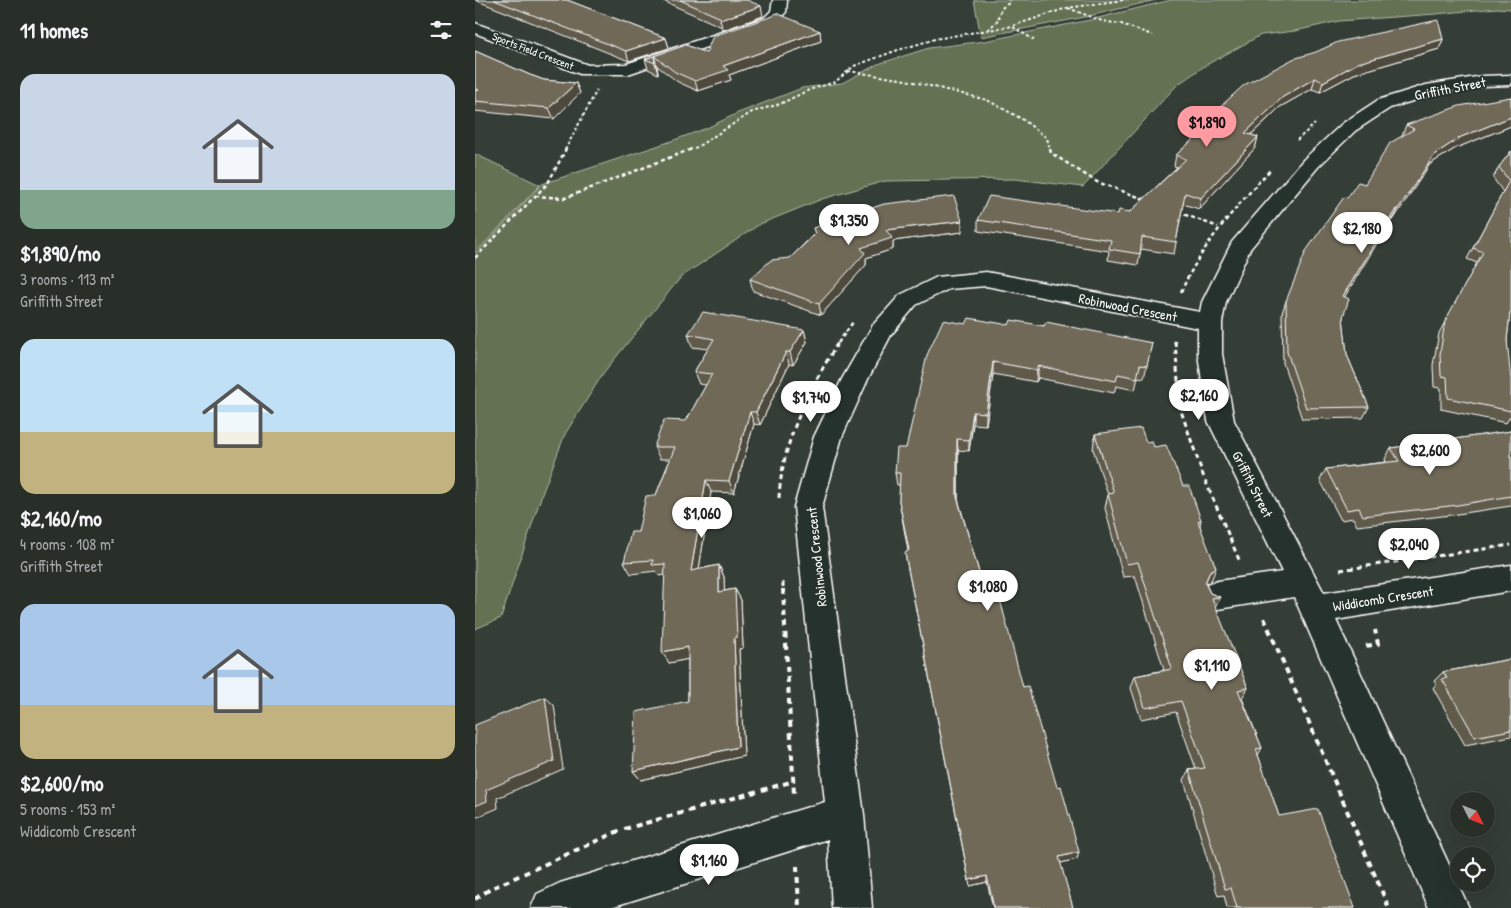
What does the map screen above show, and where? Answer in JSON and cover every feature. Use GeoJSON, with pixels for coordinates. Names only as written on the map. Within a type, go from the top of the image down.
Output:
{"type":"FeatureCollection","features":[{"type":"Feature","properties":{"kind":"street","name":"Sports Field Crescent"},"geometry":{"type":"LineString","coordinates":[[475,28],[586,70],[628,69],[769,21],[778,12],[780,0]]}},
{"type":"Feature","properties":{"kind":"street","name":"Griffith Street"},"geometry":{"type":"LineString","coordinates":[[1449,908],[1309,596],[1221,421],[1209,354],[1210,322],[1214,302],[1240,247],[1311,163],[1349,127],[1384,104],[1432,89],[1483,81],[1511,80]]}},
{"type":"Feature","properties":{"kind":"street","name":"Robinwood Crescent"},"geometry":{"type":"LineString","coordinates":[[852,908],[845,815],[808,507],[828,437],[855,379],[881,331],[908,300],[945,282],[985,279],[1210,322]]}},
{"type":"Feature","properties":{"kind":"street","name":"Widdicomb Crescent"},"geometry":{"type":"LineString","coordinates":[[1217,595],[1252,589],[1309,596],[1511,578]]}},
{"type":"Feature","properties":{"kind":"street"},"geometry":{"type":"LineString","coordinates":[[551,908],[569,900],[845,815]]}},
{"type":"Feature","properties":{"kind":"path"},"geometry":{"type":"LineString","coordinates":[[987,30],[999,20],[998,15],[1003,7],[1009,3],[1009,0]]}},
{"type":"Feature","properties":{"kind":"path"},"geometry":{"type":"LineString","coordinates":[[535,196],[565,198],[697,147],[751,112],[780,104],[809,90],[835,82],[854,66],[895,51],[935,39],[1012,26],[1067,8],[1123,0]]}},
{"type":"Feature","properties":{"kind":"path"},"geometry":{"type":"LineString","coordinates":[[1067,8],[1152,35]]}},
{"type":"Feature","properties":{"kind":"path"},"geometry":{"type":"LineString","coordinates":[[1012,26],[1034,40]]}},
{"type":"Feature","properties":{"kind":"path"},"geometry":{"type":"LineString","coordinates":[[847,70],[906,80],[987,100],[1022,120],[1047,138],[1051,153],[1097,182],[1148,201]]}},
{"type":"Feature","properties":{"kind":"path"},"geometry":{"type":"LineString","coordinates":[[475,258],[548,183],[597,89]]}},
{"type":"Feature","properties":{"kind":"path"},"geometry":{"type":"LineString","coordinates":[[1291,146],[1305,131],[1320,120]]}},
{"type":"Feature","properties":{"kind":"path"},"geometry":{"type":"LineString","coordinates":[[1271,168],[1218,227],[1190,270],[1180,296],[1175,356],[1180,408],[1203,475],[1389,908]]}},
{"type":"Feature","properties":{"kind":"path"},"geometry":{"type":"LineString","coordinates":[[1174,211],[1218,227]]}},
{"type":"Feature","properties":{"kind":"path"},"geometry":{"type":"LineString","coordinates":[[779,506],[778,486],[792,434],[816,381],[845,333],[856,319]]}},
{"type":"Feature","properties":{"kind":"path"},"geometry":{"type":"LineString","coordinates":[[1340,570],[1511,545]]}},
{"type":"Feature","properties":{"kind":"path"},"geometry":{"type":"LineString","coordinates":[[783,574],[799,908]]}},
{"type":"Feature","properties":{"kind":"path"},"geometry":{"type":"LineString","coordinates":[[475,899],[492,888],[621,830],[794,781]]}},
{"type":"Feature","properties":{"kind":"green space"},"geometry":{"type":"Polygon","coordinates":[[[974,0],[1156,0],[1085,17],[981,37],[974,0]]]}},
{"type":"Feature","properties":{"kind":"green space"},"geometry":{"type":"Polygon","coordinates":[[[1171,0],[1511,0],[1511,9],[1497,8],[1339,21],[1295,31],[1261,35],[1206,65],[1177,85],[1083,187],[1015,179],[885,181],[822,199],[760,224],[681,277],[604,372],[565,434],[542,494],[501,618],[475,629],[475,255],[542,184],[707,128],[738,113],[802,88],[842,83],[878,64],[929,48],[985,41],[1090,20],[1171,0]]]}},
{"type":"Feature","properties":{"kind":"green space"},"geometry":{"type":"Polygon","coordinates":[[[475,154],[540,185],[475,253],[475,154]]]}},
{"type":"Feature","properties":{"kind":"building"},"geometry":{"type":"Polygon","coordinates":[[[494,0],[567,0],[666,38],[626,51],[494,0]]]}},
{"type":"Feature","properties":{"kind":"building"},"geometry":{"type":"Polygon","coordinates":[[[680,0],[747,0],[761,6],[720,20],[721,18],[680,0]]]}},
{"type":"Feature","properties":{"kind":"building"},"geometry":{"type":"Polygon","coordinates":[[[776,13],[820,31],[723,66],[728,70],[695,81],[675,72],[654,56],[655,63],[645,59],[686,45],[706,53],[713,36],[773,16],[776,13]]]}},
{"type":"Feature","properties":{"kind":"building"},"geometry":{"type":"Polygon","coordinates":[[[1438,20],[1443,39],[1358,63],[1323,82],[1315,78],[1283,97],[1245,133],[1258,137],[1201,198],[1185,193],[1176,242],[1142,237],[1140,254],[1109,249],[1111,240],[978,220],[989,196],[1118,214],[1119,210],[1130,212],[1186,159],[1176,155],[1227,109],[1220,107],[1244,85],[1293,59],[1316,52],[1338,42],[1438,20]]]}},
{"type":"Feature","properties":{"kind":"building"},"geometry":{"type":"Polygon","coordinates":[[[475,51],[544,80],[576,83],[549,108],[475,101],[475,91],[479,90],[475,88],[475,51]]]}},
{"type":"Feature","properties":{"kind":"building"},"geometry":{"type":"Polygon","coordinates":[[[1511,97],[1511,117],[1461,137],[1435,154],[1398,209],[1396,209],[1343,296],[1349,299],[1343,317],[1347,355],[1369,407],[1306,408],[1287,352],[1286,301],[1306,251],[1344,197],[1347,198],[1358,182],[1365,184],[1390,143],[1414,129],[1406,125],[1459,106],[1511,97]]]}},
{"type":"Feature","properties":{"kind":"building"},"geometry":{"type":"Polygon","coordinates":[[[1511,151],[1511,311],[1507,340],[1511,381],[1511,411],[1448,398],[1447,377],[1441,376],[1440,354],[1445,321],[1483,252],[1473,248],[1509,181],[1499,167],[1511,151]]]}},
{"type":"Feature","properties":{"kind":"building"},"geometry":{"type":"Polygon","coordinates":[[[954,196],[962,221],[886,230],[892,238],[861,248],[865,253],[819,304],[750,279],[771,260],[790,258],[815,234],[813,228],[884,204],[954,196]]]}},
{"type":"Feature","properties":{"kind":"building"},"geometry":{"type":"Polygon","coordinates":[[[703,312],[804,330],[790,352],[786,352],[756,412],[750,412],[729,481],[706,480],[691,571],[719,565],[719,592],[735,589],[737,637],[734,638],[738,747],[633,771],[636,712],[688,701],[688,647],[662,652],[665,564],[652,565],[653,560],[624,562],[631,532],[638,532],[646,496],[656,495],[675,447],[654,447],[664,420],[686,421],[712,374],[694,372],[714,339],[688,334],[703,312]]]}},
{"type":"Feature","properties":{"kind":"building"},"geometry":{"type":"Polygon","coordinates":[[[969,318],[1009,325],[1011,320],[1044,326],[1046,322],[1152,343],[1147,366],[1140,365],[1137,378],[1118,374],[1116,381],[1038,366],[1037,370],[993,362],[986,413],[973,412],[969,440],[957,439],[957,497],[983,586],[996,584],[1023,687],[1028,686],[1057,787],[1061,786],[1079,852],[1059,857],[1073,908],[994,908],[987,876],[969,880],[905,553],[909,550],[899,501],[900,473],[895,473],[897,448],[906,448],[927,355],[943,320],[966,324],[969,318]]]}},
{"type":"Feature","properties":{"kind":"building"},"geometry":{"type":"Polygon","coordinates":[[[1141,428],[1146,442],[1152,441],[1154,447],[1166,445],[1183,486],[1189,486],[1201,520],[1198,521],[1216,568],[1210,571],[1205,583],[1210,593],[1220,597],[1212,598],[1248,688],[1238,690],[1262,748],[1256,749],[1279,816],[1318,809],[1355,908],[1237,908],[1231,888],[1225,889],[1189,770],[1205,768],[1181,701],[1145,708],[1135,676],[1172,669],[1138,562],[1127,564],[1108,494],[1114,493],[1095,434],[1141,428]]]}},
{"type":"Feature","properties":{"kind":"building"},"geometry":{"type":"Polygon","coordinates":[[[1511,431],[1511,496],[1458,505],[1363,516],[1359,508],[1347,510],[1326,469],[1399,461],[1391,448],[1511,431]]]}},
{"type":"Feature","properties":{"kind":"building"},"geometry":{"type":"Polygon","coordinates":[[[1511,659],[1511,730],[1475,737],[1442,679],[1447,678],[1443,672],[1511,659]]]}},
{"type":"Feature","properties":{"kind":"building"},"geometry":{"type":"Polygon","coordinates":[[[545,697],[554,761],[486,790],[487,801],[475,806],[475,725],[545,697]]]}}]}
